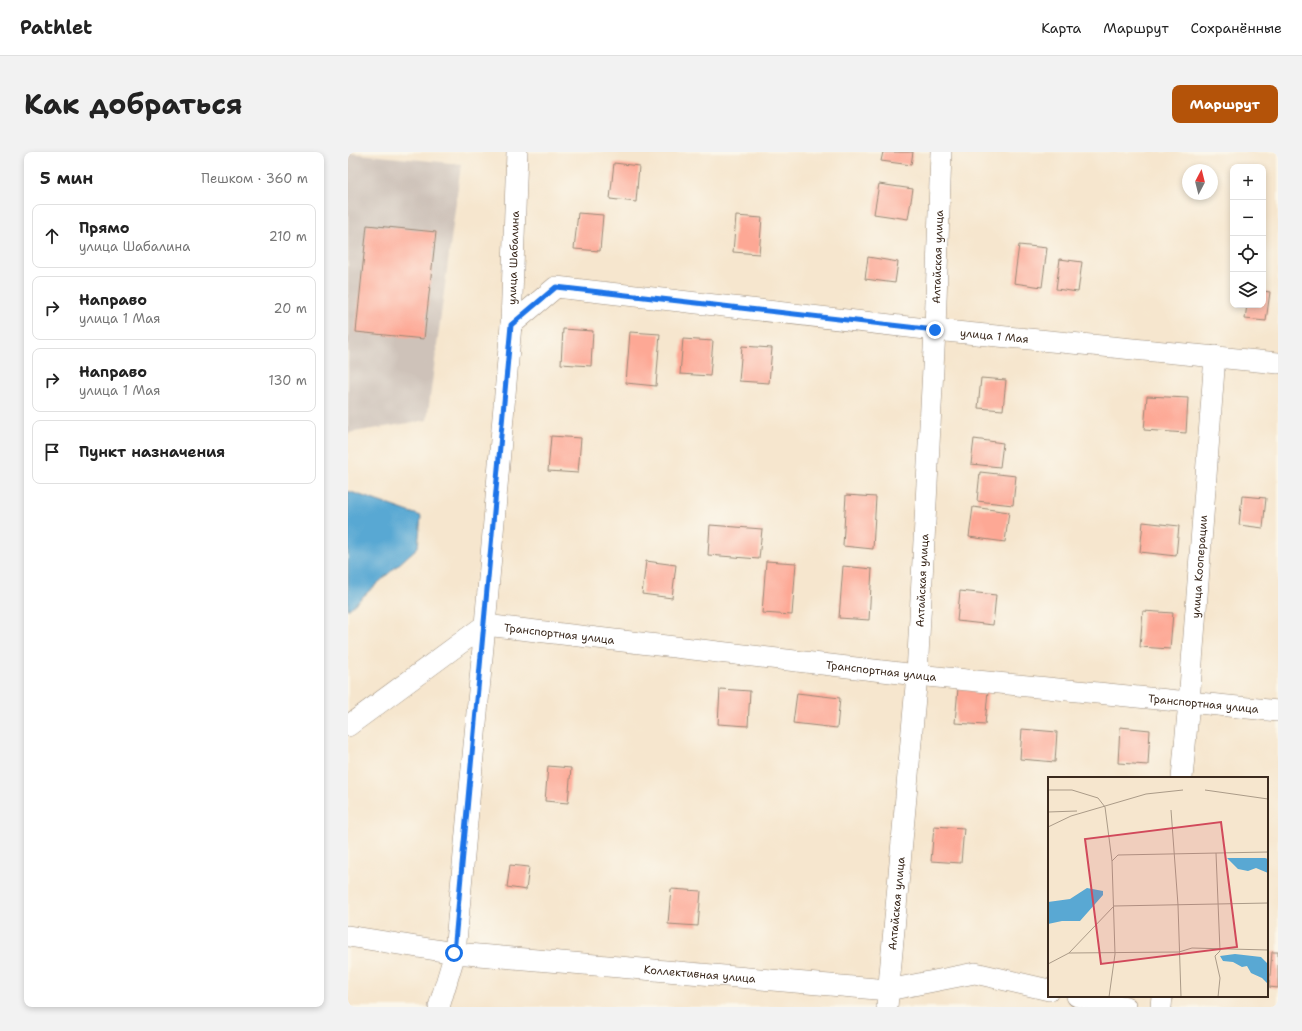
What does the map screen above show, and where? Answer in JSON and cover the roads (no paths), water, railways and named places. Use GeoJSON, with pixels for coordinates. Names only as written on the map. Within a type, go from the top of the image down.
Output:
{"type":"FeatureCollection","features":[{"type":"Feature","properties":{"kind":"street","name":"улица Шабалина"},"geometry":{"type":"LineString","coordinates":[[439,1007],[454,953],[485,625],[511,325],[517,152]]}},
{"type":"Feature","properties":{"kind":"street","name":"Алтайская улица"},"geometry":{"type":"LineString","coordinates":[[887,999],[917,675],[935,330],[941,152]]}},
{"type":"Feature","properties":{"kind":"street","name":"улица 1 Мая"},"geometry":{"type":"LineString","coordinates":[[511,325],[556,287],[935,330],[1278,363]]}},
{"type":"Feature","properties":{"kind":"street","name":"улица Кооперации"},"geometry":{"type":"LineString","coordinates":[[1182,777],[1215,356]]}},
{"type":"Feature","properties":{"kind":"street","name":"Транспортная улица"},"geometry":{"type":"LineString","coordinates":[[485,625],[917,675],[1278,711]]}},
{"type":"Feature","properties":{"kind":"street"},"geometry":{"type":"LineString","coordinates":[[348,726],[485,625]]}},
{"type":"Feature","properties":{"kind":"street","name":"Коллективная улица"},"geometry":{"type":"LineString","coordinates":[[348,936],[454,953],[887,999],[975,973],[1048,990]]}},
{"type":"Feature","properties":{"kind":"street"},"geometry":{"type":"LineString","coordinates":[[1081,997],[1126,1007]]}},
{"type":"Feature","properties":{"kind":"street"},"geometry":{"type":"LineString","coordinates":[[1161,1007],[1162,997]]}},
{"type":"Feature","properties":{"kind":"water"},"geometry":{"type":"Polygon","coordinates":[[[348,491],[421,516],[418,547],[348,610],[348,491]]]}}]}
